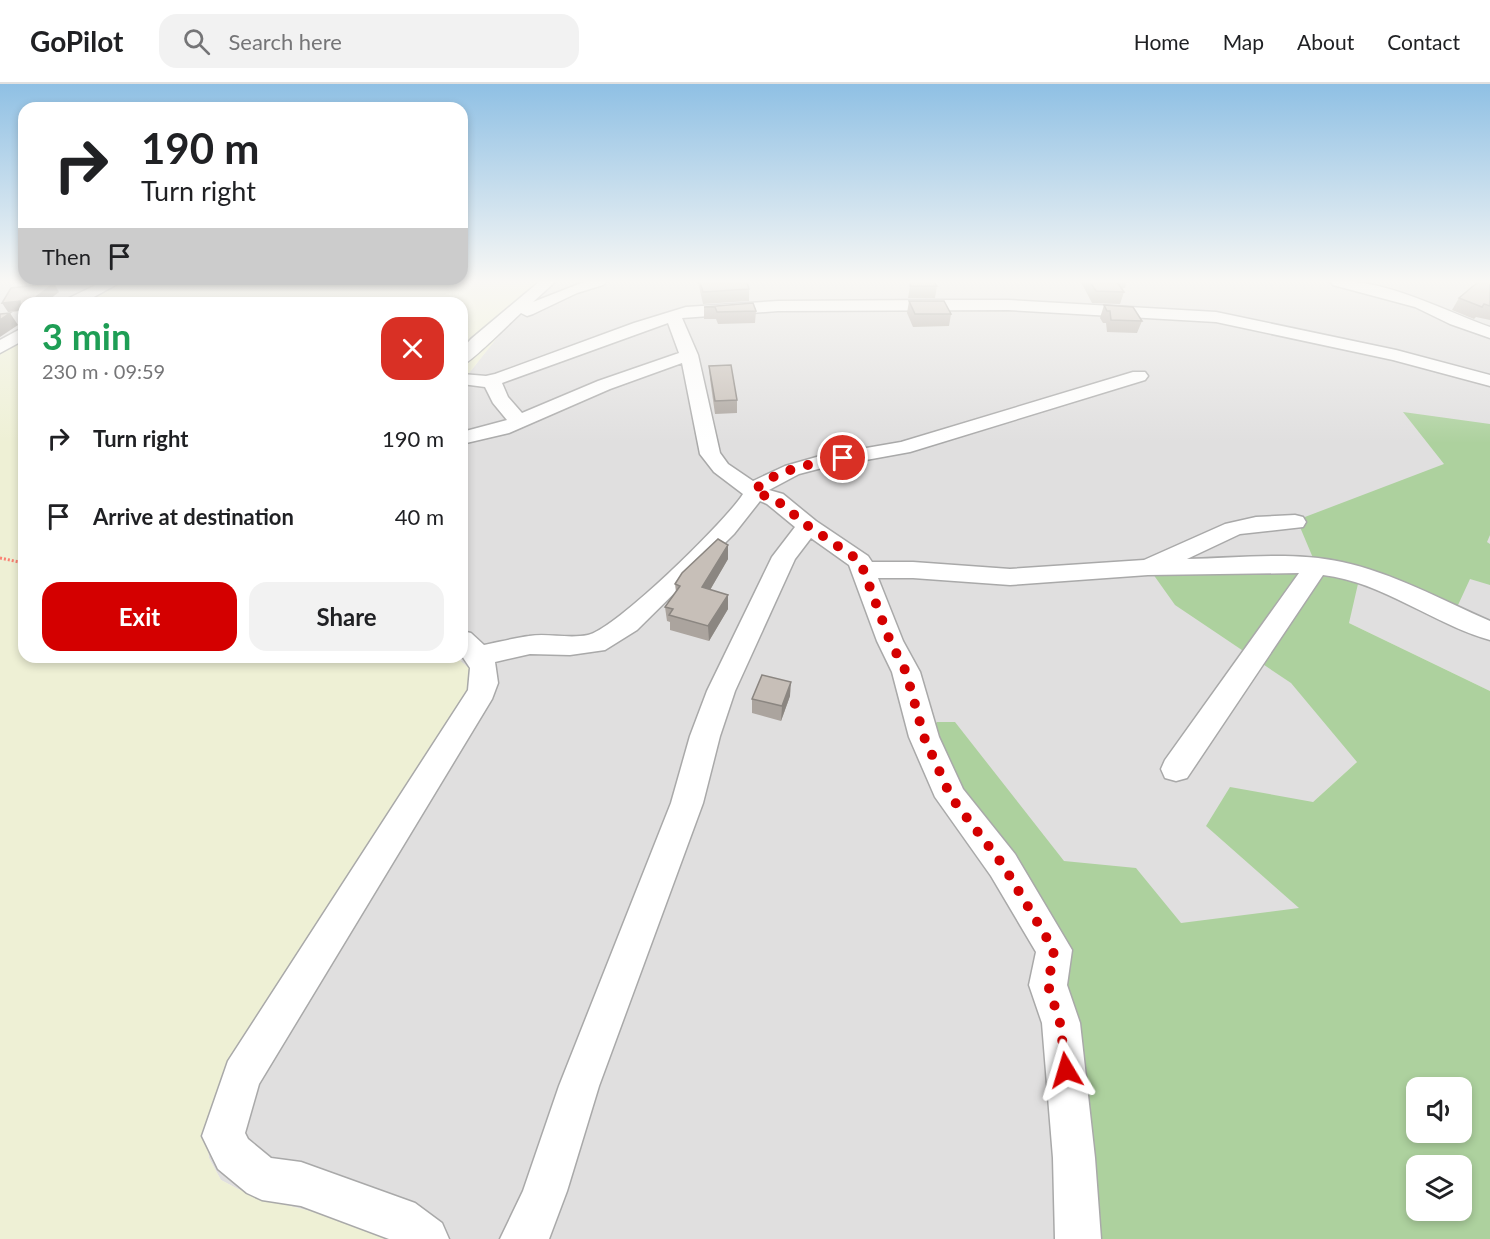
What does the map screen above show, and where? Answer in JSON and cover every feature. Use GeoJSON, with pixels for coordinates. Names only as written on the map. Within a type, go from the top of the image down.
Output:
{"type":"FeatureCollection","features":[{"type":"Feature","properties":{"kind":"street"},"geometry":{"type":"LineString","coordinates":[[0,348],[10,336]]}},
{"type":"Feature","properties":{"kind":"street"},"geometry":{"type":"LineString","coordinates":[[468,353],[486,336]]}},
{"type":"Feature","properties":{"kind":"street"},"geometry":{"type":"LineString","coordinates":[[468,381],[493,380],[615,336]]}},
{"type":"Feature","properties":{"kind":"street"},"geometry":{"type":"LineString","coordinates":[[681,336],[689,355],[710,454],[721,468],[754,492],[775,499],[808,526],[860,561],[890,641],[906,672],[924,737],[951,797],[1003,865],[1054,950],[1048,985],[1060,1023],[1074,1158],[1078,1239]]}},
{"type":"Feature","properties":{"kind":"street"},"geometry":{"type":"LineString","coordinates":[[1308,336],[1396,355],[1490,381]]}},
{"type":"Feature","properties":{"kind":"street"},"geometry":{"type":"LineString","coordinates":[[468,437],[502,429],[604,385],[689,355]]}},
{"type":"Feature","properties":{"kind":"street"},"geometry":{"type":"LineString","coordinates":[[470,648],[570,646],[596,643],[613,634],[642,610],[726,529],[747,505],[758,487],[772,478],[820,462],[903,448],[1138,376]]}},
{"type":"Feature","properties":{"kind":"street"},"geometry":{"type":"LineString","coordinates":[[493,380],[493,390],[500,401],[520,421]]}},
{"type":"Feature","properties":{"kind":"street"},"geometry":{"type":"LineString","coordinates":[[1148,567],[1233,529],[1256,524],[1295,522]]}},
{"type":"Feature","properties":{"kind":"street"},"geometry":{"type":"LineString","coordinates":[[523,1239],[531,1228],[545,1191],[579,1086],[687,803],[705,736],[721,690],[784,557],[808,526]]}},
{"type":"Feature","properties":{"kind":"street"},"geometry":{"type":"LineString","coordinates":[[864,570],[913,570],[1010,577],[1148,567],[1317,566],[1340,569],[1371,579],[1490,631]]}},
{"type":"Feature","properties":{"kind":"street"},"geometry":{"type":"LineString","coordinates":[[1176,769],[1317,566]]}},
{"type":"Feature","properties":{"kind":"street"},"geometry":{"type":"LineString","coordinates":[[426,1239],[390,1215],[301,1184],[262,1178],[233,1154],[223,1136],[242,1075],[482,692],[485,668],[470,648]]}},
{"type":"Feature","properties":{"kind":"path"},"geometry":{"type":"LineString","coordinates":[[0,558],[18,562]]}},
{"type":"Feature","properties":{"kind":"shaded area"},"geometry":{"type":"Polygon","coordinates":[[[0,336],[18,336],[18,342],[0,355],[0,336]]]}},
{"type":"Feature","properties":{"kind":"shaded area"},"geometry":{"type":"Polygon","coordinates":[[[498,336],[1490,336],[1490,691],[1349,623],[1357,762],[1313,802],[1300,908],[1078,1239],[402,1239],[386,1230],[290,1206],[238,1189],[221,1180],[209,1158],[207,1138],[460,663],[468,663],[468,374],[498,336]]]}},
{"type":"Feature","properties":{"kind":"green space"},"geometry":{"type":"Polygon","coordinates":[[[18,336],[18,663],[463,663],[470,669],[473,680],[469,694],[207,1138],[209,1158],[221,1180],[238,1189],[290,1206],[386,1230],[402,1239],[0,1239],[0,348],[18,336]]]}},
{"type":"Feature","properties":{"kind":"green space"},"geometry":{"type":"Polygon","coordinates":[[[468,336],[498,336],[468,374],[468,336]]]}},
{"type":"Feature","properties":{"kind":"green space"},"geometry":{"type":"Polygon","coordinates":[[[1403,412],[1490,424],[1490,535],[1487,542],[1490,544],[1490,585],[1470,579],[1453,616],[1360,575],[1349,623],[1490,691],[1490,1239],[1078,1239],[1054,950],[924,737],[937,722],[955,722],[1064,861],[1136,868],[1181,923],[1299,908],[1206,826],[1230,787],[1313,802],[1357,762],[1291,683],[1175,605],[1148,567],[1316,565],[1297,520],[1444,464],[1403,412]]]}},
{"type":"Feature","properties":{"kind":"building"},"geometry":{"type":"Polygon","coordinates":[[[731,365],[737,400],[715,401],[709,366],[731,365]]]}},
{"type":"Feature","properties":{"kind":"building"},"geometry":{"type":"Polygon","coordinates":[[[718,539],[728,545],[702,587],[728,595],[708,626],[669,615],[673,609],[665,607],[680,586],[675,584],[682,573],[718,539]]]}},
{"type":"Feature","properties":{"kind":"building"},"geometry":{"type":"Polygon","coordinates":[[[762,675],[791,682],[782,706],[752,699],[762,675]]]}},
{"type":"Feature","properties":{"kind":"route"},"geometry":{"type":"LineString","coordinates":[[843,458],[792,470],[772,478],[754,492],[775,499],[808,526],[860,561],[890,641],[906,672],[924,737],[951,797],[1003,865],[1054,950],[1048,985],[1060,1023],[1066,1070]]}}]}
